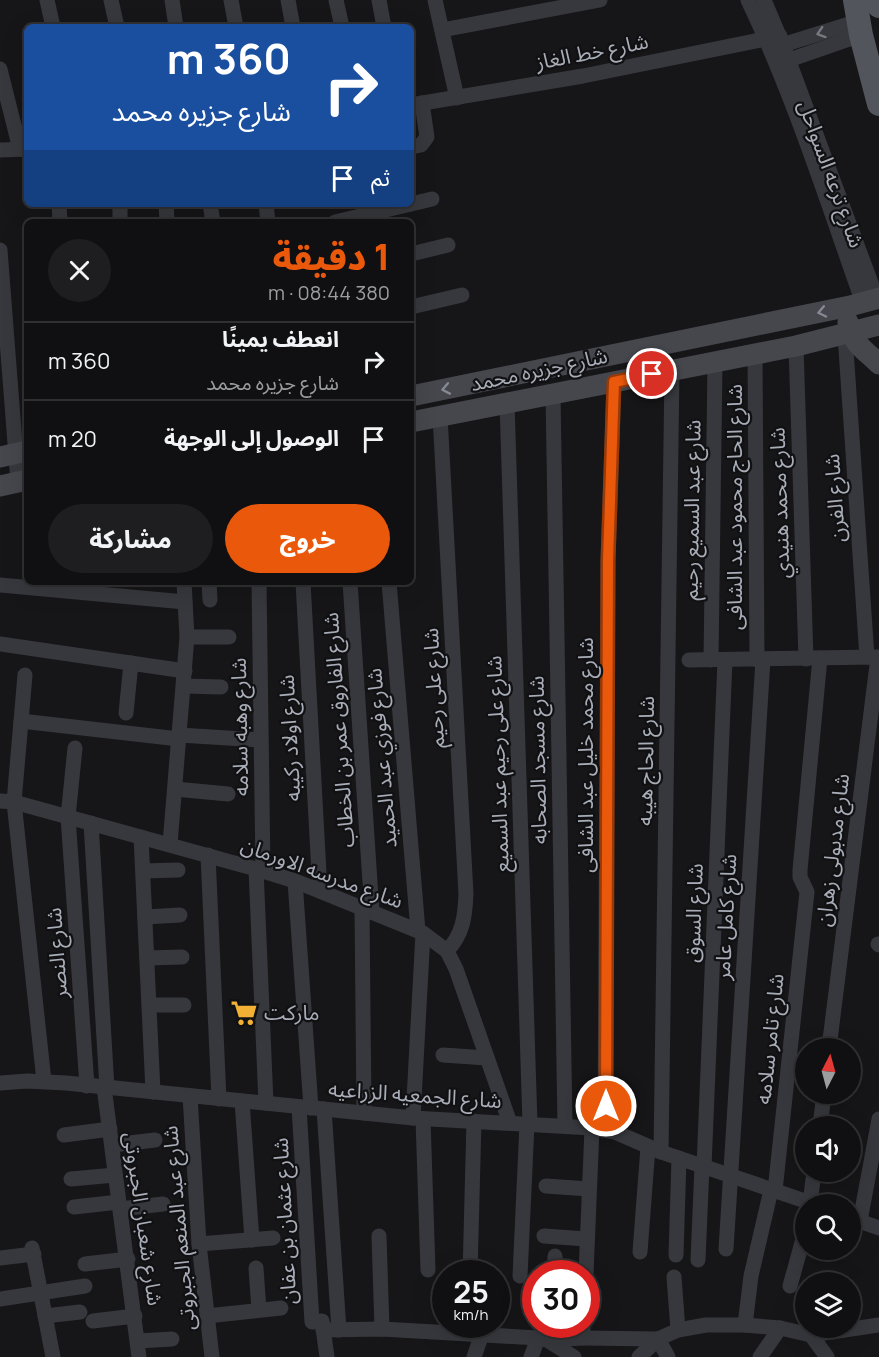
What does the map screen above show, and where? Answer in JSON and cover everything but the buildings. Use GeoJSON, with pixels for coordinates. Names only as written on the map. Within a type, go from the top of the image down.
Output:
{"type":"FeatureCollection","features":[{"type":"Feature","properties":{"kind":"main road"},"geometry":{"type":"LineString","coordinates":[[878,0],[879,6]]}},
{"type":"Feature","properties":{"kind":"main road"},"geometry":{"type":"LineString","coordinates":[[858,19],[879,104]]}},
{"type":"Feature","properties":{"kind":"main road","name":"شارع ترعه السواحل"},"geometry":{"type":"LineString","coordinates":[[848,334],[848,323],[870,302]]}},
{"type":"Feature","properties":{"kind":"main road","name":"شارع جزيره محمد"},"geometry":{"type":"LineString","coordinates":[[414,395],[870,302]]}},
{"type":"Feature","properties":{"kind":"main road","name":"شارع جزيره محمد"},"geometry":{"type":"LineString","coordinates":[[414,421],[796,346],[879,325]]}},
{"type":"Feature","properties":{"kind":"main road"},"geometry":{"type":"LineString","coordinates":[[848,334],[879,364]]}},
{"type":"Feature","properties":{"kind":"main road"},"geometry":{"type":"LineString","coordinates":[[531,372],[545,395]]}},
{"type":"Feature","properties":{"kind":"street"},"geometry":{"type":"LineString","coordinates":[[47,0],[52,24]]}},
{"type":"Feature","properties":{"kind":"street"},"geometry":{"type":"LineString","coordinates":[[111,0],[116,24]]}},
{"type":"Feature","properties":{"kind":"street"},"geometry":{"type":"LineString","coordinates":[[172,0],[176,24]]}},
{"type":"Feature","properties":{"kind":"street"},"geometry":{"type":"LineString","coordinates":[[231,0],[235,24]]}},
{"type":"Feature","properties":{"kind":"street"},"geometry":{"type":"LineString","coordinates":[[288,0],[292,24]]}},
{"type":"Feature","properties":{"kind":"street"},"geometry":{"type":"LineString","coordinates":[[336,0],[341,24]]}},
{"type":"Feature","properties":{"kind":"street"},"geometry":{"type":"LineString","coordinates":[[379,0],[383,24]]}},
{"type":"Feature","properties":{"kind":"street"},"geometry":{"type":"LineString","coordinates":[[435,0],[457,98]]}},
{"type":"Feature","properties":{"kind":"street"},"geometry":{"type":"LineString","coordinates":[[442,30],[600,0]]}},
{"type":"Feature","properties":{"kind":"street"},"geometry":{"type":"LineString","coordinates":[[748,0],[775,42]]}},
{"type":"Feature","properties":{"kind":"street"},"geometry":{"type":"LineString","coordinates":[[764,0],[775,42]]}},
{"type":"Feature","properties":{"kind":"street"},"geometry":{"type":"LineString","coordinates":[[789,60],[858,19]]}},
{"type":"Feature","properties":{"kind":"street","name":"شارع خط الغاز"},"geometry":{"type":"LineString","coordinates":[[417,104],[775,42],[858,19]]}},
{"type":"Feature","properties":{"kind":"street","name":"شارع ترعه السواحل"},"geometry":{"type":"LineString","coordinates":[[775,42],[789,60],[870,302]]}},
{"type":"Feature","properties":{"kind":"street","name":"شارع ترعه السواحل"},"geometry":{"type":"LineString","coordinates":[[775,42],[870,302]]}},
{"type":"Feature","properties":{"kind":"street"},"geometry":{"type":"LineString","coordinates":[[0,69],[3,92],[24,149],[0,150]]}},
{"type":"Feature","properties":{"kind":"street"},"geometry":{"type":"LineString","coordinates":[[414,146],[421,145],[427,137],[417,104]]}},
{"type":"Feature","properties":{"kind":"street"},"geometry":{"type":"LineString","coordinates":[[414,203],[432,199]]}},
{"type":"Feature","properties":{"kind":"street"},"geometry":{"type":"LineString","coordinates":[[348,219],[398,207]]}},
{"type":"Feature","properties":{"kind":"street"},"geometry":{"type":"LineString","coordinates":[[414,253],[448,245]]}},
{"type":"Feature","properties":{"kind":"street"},"geometry":{"type":"LineString","coordinates":[[0,250],[15,483]]}},
{"type":"Feature","properties":{"kind":"street"},"geometry":{"type":"LineString","coordinates":[[414,306],[462,295]]}},
{"type":"Feature","properties":{"kind":"street","name":"شارع الفرن"},"geometry":{"type":"LineString","coordinates":[[848,334],[874,657]]}},
{"type":"Feature","properties":{"kind":"street","name":"شارع محمد هنيدي"},"geometry":{"type":"LineString","coordinates":[[796,346],[813,659],[800,870],[800,877],[807,892]]}},
{"type":"Feature","properties":{"kind":"street","name":"شارع الحاج محمود عبد الشافى"},"geometry":{"type":"LineString","coordinates":[[755,354],[760,660]]}},
{"type":"Feature","properties":{"kind":"street","name":"شارع عبد السميع رحيم"},"geometry":{"type":"LineString","coordinates":[[716,362],[718,660]]}},
{"type":"Feature","properties":{"kind":"street","name":"شارع الحاج هيبه"},"geometry":{"type":"LineString","coordinates":[[640,1252],[655,1149],[672,370]]}},
{"type":"Feature","properties":{"kind":"street","name":"شارع محمد خليل عبد الشافى"},"geometry":{"type":"LineString","coordinates":[[586,1260],[589,1190],[599,1129],[608,561],[614,382]]}},
{"type":"Feature","properties":{"kind":"street","name":"شارع مسجد الصحابه"},"geometry":{"type":"LineString","coordinates":[[545,395],[565,1126]]}},
{"type":"Feature","properties":{"kind":"street","name":"شارع على رحيم عبد السميع"},"geometry":{"type":"LineString","coordinates":[[507,403],[529,1124],[520,1276]]}},
{"type":"Feature","properties":{"kind":"street","name":"شارع على رحيم"},"geometry":{"type":"LineString","coordinates":[[440,416],[466,894],[462,930],[456,942],[447,951]]}},
{"type":"Feature","properties":{"kind":"street"},"geometry":{"type":"LineString","coordinates":[[0,585],[185,602]]}},
{"type":"Feature","properties":{"kind":"street"},"geometry":{"type":"LineString","coordinates":[[170,844],[188,637],[184,585]]}},
{"type":"Feature","properties":{"kind":"street"},"geometry":{"type":"LineString","coordinates":[[209,585],[210,600]]}},
{"type":"Feature","properties":{"kind":"street","name":"شارع وهبه سلامه"},"geometry":{"type":"LineString","coordinates":[[259,585],[261,740],[259,870],[266,1104]]}},
{"type":"Feature","properties":{"kind":"street","name":"شارع اولاد ركيبه"},"geometry":{"type":"LineString","coordinates":[[303,585],[320,891]]}},
{"type":"Feature","properties":{"kind":"street","name":"شارع الفاروق عمر بن الخطاب"},"geometry":{"type":"LineString","coordinates":[[350,585],[367,910],[364,1113]]}},
{"type":"Feature","properties":{"kind":"street","name":"شارع فوزي عبد الحميد"},"geometry":{"type":"LineString","coordinates":[[389,585],[420,932],[418,1119],[428,1270]]}},
{"type":"Feature","properties":{"kind":"street"},"geometry":{"type":"LineString","coordinates":[[188,637],[229,637]]}},
{"type":"Feature","properties":{"kind":"street"},"geometry":{"type":"LineString","coordinates":[[0,644],[131,663],[221,687]]}},
{"type":"Feature","properties":{"kind":"street"},"geometry":{"type":"LineString","coordinates":[[689,660],[874,657]]}},
{"type":"Feature","properties":{"kind":"street","name":"شارع مدبولى زهران"},"geometry":{"type":"LineString","coordinates":[[831,1038],[874,657]]}},
{"type":"Feature","properties":{"kind":"street","name":"شارع السوق"},"geometry":{"type":"LineString","coordinates":[[699,1260],[718,660]]}},
{"type":"Feature","properties":{"kind":"street","name":"شارع كامل عامر"},"geometry":{"type":"LineString","coordinates":[[726,1248],[732,1176],[760,660]]}},
{"type":"Feature","properties":{"kind":"street"},"geometry":{"type":"LineString","coordinates":[[126,713],[131,663]]}},
{"type":"Feature","properties":{"kind":"street"},"geometry":{"type":"LineString","coordinates":[[25,675],[21,721],[7,802],[44,1081]]}},
{"type":"Feature","properties":{"kind":"street"},"geometry":{"type":"LineString","coordinates":[[21,721],[179,737],[261,740]]}},
{"type":"Feature","properties":{"kind":"street","name":"شارع النصر"},"geometry":{"type":"LineString","coordinates":[[75,748],[68,817],[87,1086]]}},
{"type":"Feature","properties":{"kind":"street"},"geometry":{"type":"LineString","coordinates":[[175,789],[228,794]]}},
{"type":"Feature","properties":{"kind":"street","name":"شارع مدرسه الاورمان"},"geometry":{"type":"LineString","coordinates":[[7,802],[170,844],[295,881],[420,932],[447,951],[456,969],[510,1123]]}},
{"type":"Feature","properties":{"kind":"street","name":"شارع شعبان الجبروتى"},"geometry":{"type":"LineString","coordinates":[[91,823],[111,1145],[128,1259],[139,1357]]}},
{"type":"Feature","properties":{"kind":"street"},"geometry":{"type":"LineString","coordinates":[[141,837],[153,1092]]}},
{"type":"Feature","properties":{"kind":"street"},"geometry":{"type":"LineString","coordinates":[[208,855],[219,1099]]}},
{"type":"Feature","properties":{"kind":"street"},"geometry":{"type":"LineString","coordinates":[[143,871],[178,870]]}},
{"type":"Feature","properties":{"kind":"street"},"geometry":{"type":"LineString","coordinates":[[295,881],[311,1108],[331,1330],[432,1330]]}},
{"type":"Feature","properties":{"kind":"street","name":"شارع تامر سلامه"},"geometry":{"type":"LineString","coordinates":[[745,1325],[751,1276],[773,1191],[807,892]]}},
{"type":"Feature","properties":{"kind":"street"},"geometry":{"type":"LineString","coordinates":[[145,917],[180,915]]}},
{"type":"Feature","properties":{"kind":"street"},"geometry":{"type":"LineString","coordinates":[[147,958],[182,957]]}},
{"type":"Feature","properties":{"kind":"street"},"geometry":{"type":"LineString","coordinates":[[149,1005],[184,1005]]}},
{"type":"Feature","properties":{"kind":"street"},"geometry":{"type":"LineString","coordinates":[[443,1055],[487,1058]]}},
{"type":"Feature","properties":{"kind":"street","name":"شارع الجمعيه الزراعيه"},"geometry":{"type":"LineString","coordinates":[[0,1083],[44,1081],[418,1119],[599,1129],[795,1198]]}},
{"type":"Feature","properties":{"kind":"street","name":"شارع عبد المنعم الجبروتى"},"geometry":{"type":"LineString","coordinates":[[190,1096],[199,1244],[212,1357]]}},
{"type":"Feature","properties":{"kind":"street"},"geometry":{"type":"LineString","coordinates":[[242,1101],[252,1240]]}},
{"type":"Feature","properties":{"kind":"street","name":"شارع عثمان بن عفان"},"geometry":{"type":"LineString","coordinates":[[311,1108],[312,1322],[322,1321],[331,1330],[327,1357]]}},
{"type":"Feature","properties":{"kind":"street"},"geometry":{"type":"LineString","coordinates":[[861,1194],[879,1119]]}},
{"type":"Feature","properties":{"kind":"street"},"geometry":{"type":"LineString","coordinates":[[470,1260],[474,1121]]}},
{"type":"Feature","properties":{"kind":"street"},"geometry":{"type":"LineString","coordinates":[[64,1135],[110,1129]]}},
{"type":"Feature","properties":{"kind":"street"},"geometry":{"type":"LineString","coordinates":[[111,1145],[155,1140]]}},
{"type":"Feature","properties":{"kind":"street"},"geometry":{"type":"LineString","coordinates":[[676,1256],[679,1158]]}},
{"type":"Feature","properties":{"kind":"street"},"geometry":{"type":"LineString","coordinates":[[71,1179],[115,1174]]}},
{"type":"Feature","properties":{"kind":"street"},"geometry":{"type":"LineString","coordinates":[[546,1186],[589,1190]]}},
{"type":"Feature","properties":{"kind":"street"},"geometry":{"type":"LineString","coordinates":[[74,1207],[164,1204]]}},
{"type":"Feature","properties":{"kind":"street"},"geometry":{"type":"LineString","coordinates":[[861,1221],[879,1228]]}},
{"type":"Feature","properties":{"kind":"street"},"geometry":{"type":"LineString","coordinates":[[379,1236],[382,1329]]}},
{"type":"Feature","properties":{"kind":"street"},"geometry":{"type":"LineString","coordinates":[[544,1236],[587,1239]]}},
{"type":"Feature","properties":{"kind":"street"},"geometry":{"type":"LineString","coordinates":[[199,1244],[273,1238]]}},
{"type":"Feature","properties":{"kind":"street"},"geometry":{"type":"LineString","coordinates":[[0,1258],[33,1251],[53,1357]]}},
{"type":"Feature","properties":{"kind":"street"},"geometry":{"type":"LineString","coordinates":[[85,1264],[128,1259]]}},
{"type":"Feature","properties":{"kind":"street"},"geometry":{"type":"LineString","coordinates":[[790,1286],[797,1260]]}},
{"type":"Feature","properties":{"kind":"street"},"geometry":{"type":"LineString","coordinates":[[256,1268],[260,1310]]}},
{"type":"Feature","properties":{"kind":"street"},"geometry":{"type":"LineString","coordinates":[[675,1277],[678,1330]]}},
{"type":"Feature","properties":{"kind":"street"},"geometry":{"type":"LineString","coordinates":[[0,1299],[85,1286]]}},
{"type":"Feature","properties":{"kind":"street"},"geometry":{"type":"LineString","coordinates":[[207,1316],[281,1308]]}},
{"type":"Feature","properties":{"kind":"street"},"geometry":{"type":"LineString","coordinates":[[45,1316],[80,1312]]}},
{"type":"Feature","properties":{"kind":"street"},"geometry":{"type":"LineString","coordinates":[[93,1321],[135,1316]]}},
{"type":"Feature","properties":{"kind":"street"},"geometry":{"type":"LineString","coordinates":[[639,1357],[658,1340],[678,1330],[706,1324],[745,1325],[795,1331]]}},
{"type":"Feature","properties":{"kind":"street"},"geometry":{"type":"LineString","coordinates":[[861,1328],[879,1325]]}},
{"type":"Feature","properties":{"kind":"street"},"geometry":{"type":"LineString","coordinates":[[760,1357],[780,1328]]}},
{"type":"Feature","properties":{"kind":"street"},"geometry":{"type":"LineString","coordinates":[[600,1333],[658,1340]]}},
{"type":"Feature","properties":{"kind":"street"},"geometry":{"type":"LineString","coordinates":[[474,1357],[475,1338]]}},
{"type":"Feature","properties":{"kind":"street"},"geometry":{"type":"LineString","coordinates":[[531,1357],[545,1338]]}},
{"type":"Feature","properties":{"kind":"street"},"geometry":{"type":"LineString","coordinates":[[551,1338],[573,1357]]}},
{"type":"Feature","properties":{"kind":"street"},"geometry":{"type":"LineString","coordinates":[[813,1338],[827,1357]]}},
{"type":"Feature","properties":{"kind":"street"},"geometry":{"type":"LineString","coordinates":[[138,1341],[172,1340]]}},
{"type":"Feature","properties":{"kind":"street"},"geometry":{"type":"LineString","coordinates":[[658,1340],[669,1357]]}},
{"type":"Feature","properties":{"kind":"place","name":"ماركت"},"geometry":{"type":"Point","coordinates":[244,1013]}},
{"type":"Feature","properties":{"kind":"route"},"geometry":{"type":"LineString","coordinates":[[606,1106],[608,561],[614,382],[652,374]]}}]}
